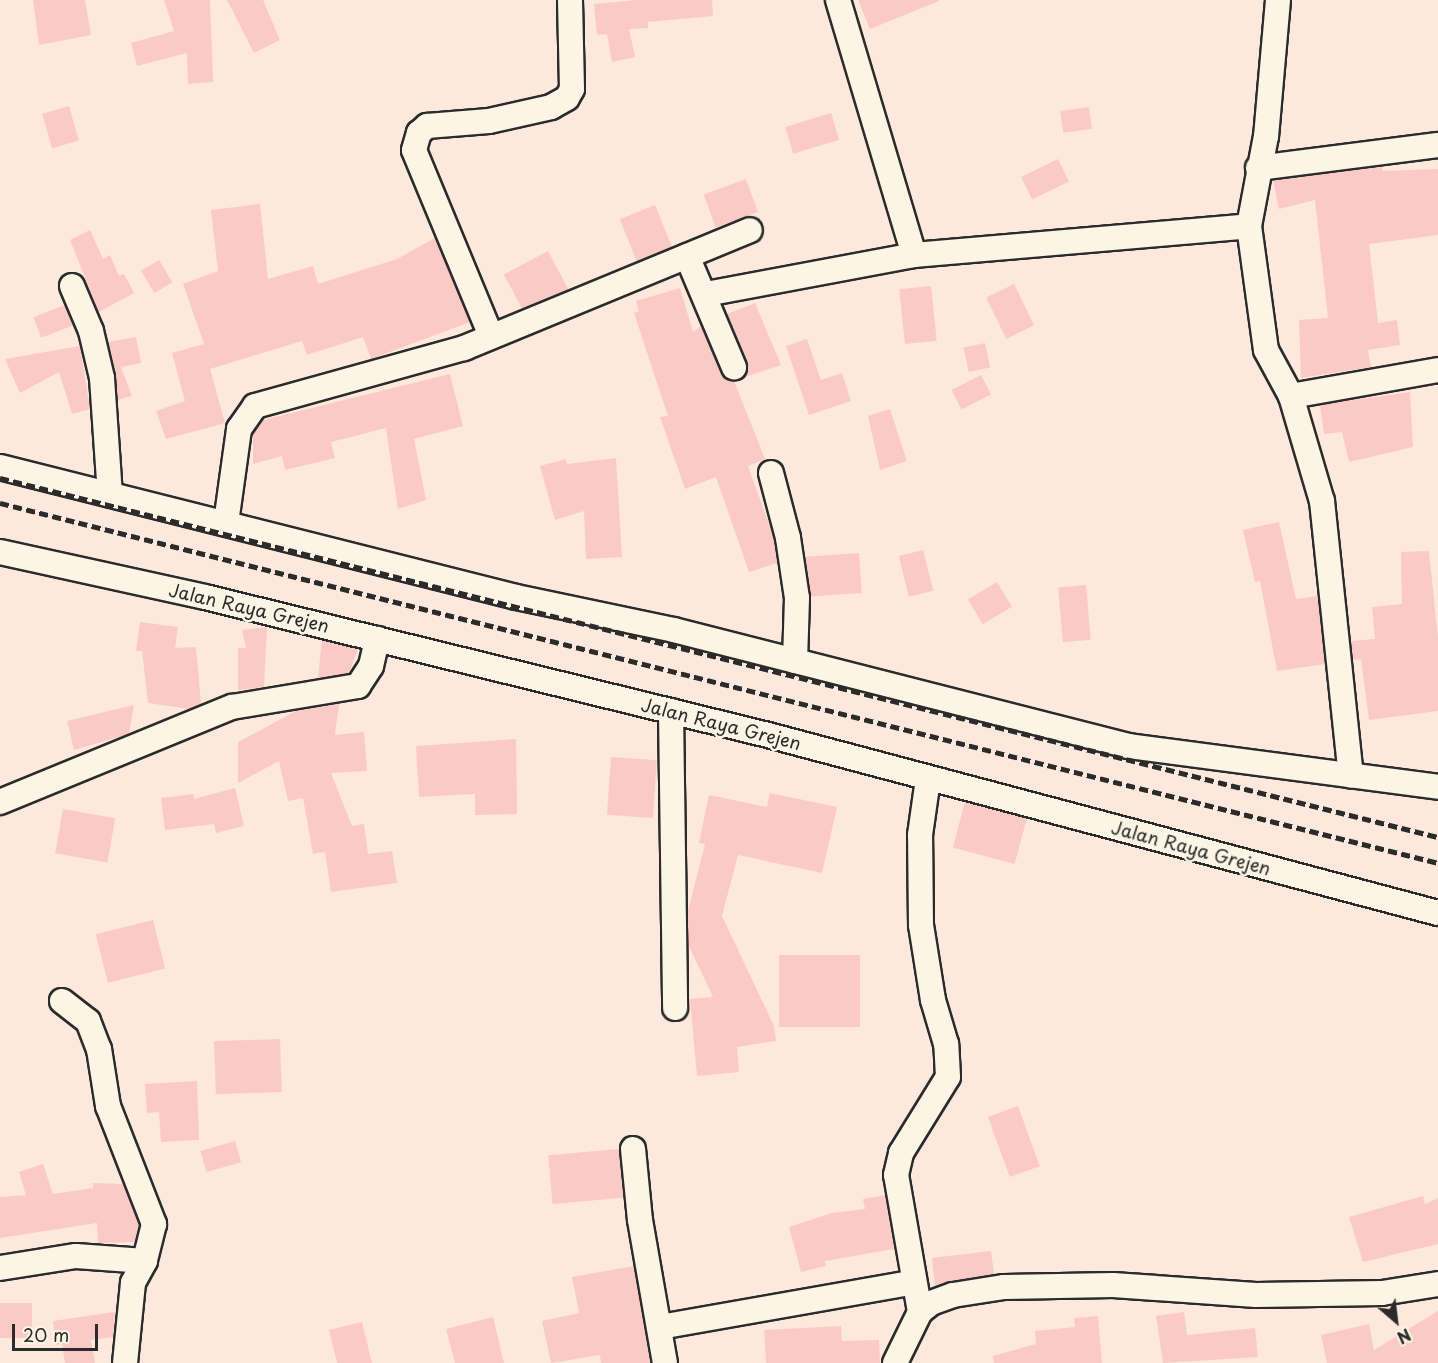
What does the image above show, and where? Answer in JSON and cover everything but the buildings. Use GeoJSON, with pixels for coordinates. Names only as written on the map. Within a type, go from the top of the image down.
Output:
{"type":"FeatureCollection","features":[{"type":"Feature","properties":{"kind":"street"},"geometry":{"type":"LineString","coordinates":[[491,336],[414,150],[419,133],[427,126],[489,121],[551,107],[567,98],[572,89],[570,0]]}},
{"type":"Feature","properties":{"kind":"street"},"geometry":{"type":"LineString","coordinates":[[838,0],[914,255]]}},
{"type":"Feature","properties":{"kind":"street"},"geometry":{"type":"LineString","coordinates":[[1278,0],[1266,136],[1258,168],[1249,226],[1266,350],[1291,396],[1322,501],[1352,775]]}},
{"type":"Feature","properties":{"kind":"street"},"geometry":{"type":"LineString","coordinates":[[1258,168],[1438,145]]}},
{"type":"Feature","properties":{"kind":"street"},"geometry":{"type":"LineString","coordinates":[[706,294],[914,255],[1249,226]]}},
{"type":"Feature","properties":{"kind":"street"},"geometry":{"type":"LineString","coordinates":[[226,523],[239,429],[255,406],[306,389],[417,363],[491,336],[750,230]]}},
{"type":"Feature","properties":{"kind":"street"},"geometry":{"type":"LineString","coordinates":[[687,256],[706,294],[734,367]]}},
{"type":"Feature","properties":{"kind":"street"},"geometry":{"type":"LineString","coordinates":[[72,286],[91,331],[102,378],[111,495]]}},
{"type":"Feature","properties":{"kind":"street"},"geometry":{"type":"LineString","coordinates":[[1291,396],[1438,370]]}},
{"type":"Feature","properties":{"kind":"street"},"geometry":{"type":"LineString","coordinates":[[0,467],[516,597],[795,661],[1128,746],[1438,787]]}},
{"type":"Feature","properties":{"kind":"street"},"geometry":{"type":"LineString","coordinates":[[771,472],[788,538],[797,598],[795,661]]}},
{"type":"Feature","properties":{"kind":"street","name":"Jalan Raya Grejen"},"geometry":{"type":"LineString","coordinates":[[0,552],[377,639],[671,711],[1438,913]]}},
{"type":"Feature","properties":{"kind":"street"},"geometry":{"type":"LineString","coordinates":[[0,802],[232,706],[358,686],[367,677],[377,639]]}},
{"type":"Feature","properties":{"kind":"street"},"geometry":{"type":"LineString","coordinates":[[671,711],[675,1008]]}},
{"type":"Feature","properties":{"kind":"street"},"geometry":{"type":"LineString","coordinates":[[920,1312],[896,1175],[901,1153],[948,1077],[946,1044],[933,1000],[921,925],[920,835],[928,779]]}},
{"type":"Feature","properties":{"kind":"street"},"geometry":{"type":"LineString","coordinates":[[62,1001],[88,1022],[99,1049],[108,1106],[125,1159],[146,1197],[154,1224],[145,1261],[133,1283],[125,1363]]}},
{"type":"Feature","properties":{"kind":"street"},"geometry":{"type":"LineString","coordinates":[[633,1149],[640,1220],[665,1363]]}},
{"type":"Feature","properties":{"kind":"street"},"geometry":{"type":"LineString","coordinates":[[0,1268],[76,1256],[145,1261]]}},
{"type":"Feature","properties":{"kind":"street"},"geometry":{"type":"LineString","coordinates":[[660,1327],[914,1282]]}},
{"type":"Feature","properties":{"kind":"street"},"geometry":{"type":"LineString","coordinates":[[895,1363],[920,1312],[953,1295],[1025,1284],[1113,1285],[1256,1295],[1382,1293],[1438,1284]]}},
{"type":"Feature","properties":{"kind":"railway"},"geometry":{"type":"LineString","coordinates":[[0,478],[1438,837]]}},
{"type":"Feature","properties":{"kind":"railway"},"geometry":{"type":"LineString","coordinates":[[0,503],[1438,863]]}}]}
